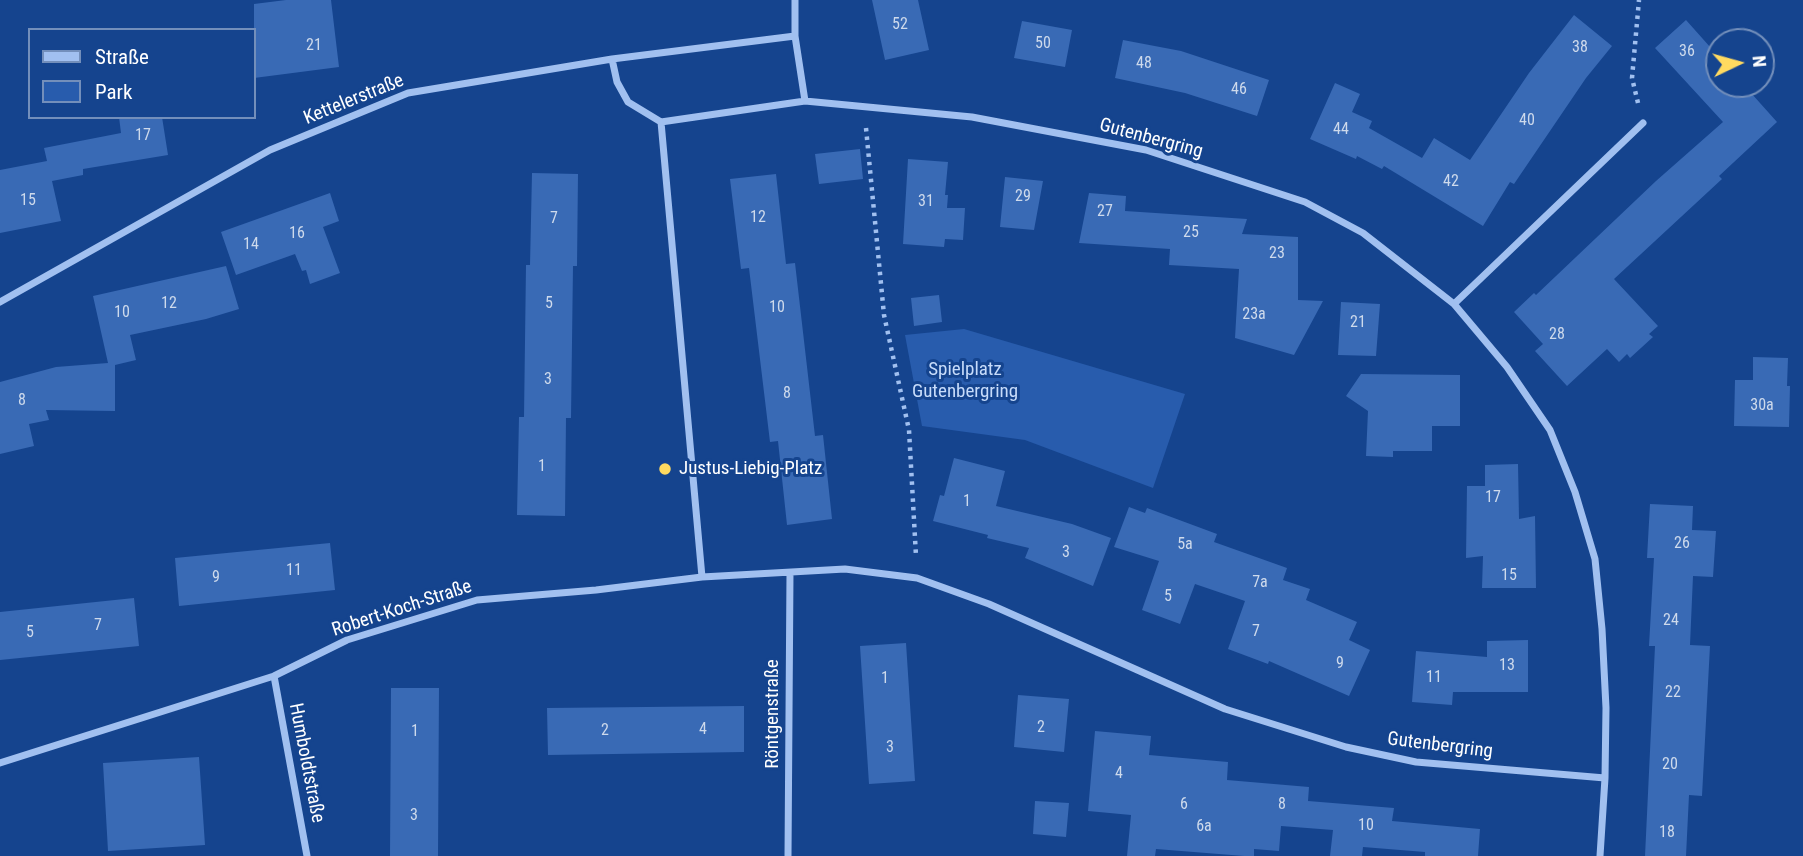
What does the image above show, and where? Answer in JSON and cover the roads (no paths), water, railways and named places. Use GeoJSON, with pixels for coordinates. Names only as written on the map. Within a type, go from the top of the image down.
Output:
{"type":"FeatureCollection","features":[{"type":"Feature","properties":{"kind":"street"},"geometry":{"type":"LineString","coordinates":[[612,59],[617,82],[628,102],[661,122],[805,100],[795,36],[795,0]]}},
{"type":"Feature","properties":{"kind":"street","name":"Kettelerstraße"},"geometry":{"type":"LineString","coordinates":[[0,302],[271,150],[408,93],[612,59],[795,36]]}},
{"type":"Feature","properties":{"kind":"street","name":"Gutenbergring"},"geometry":{"type":"LineString","coordinates":[[790,573],[845,569],[917,578],[989,604],[1225,709],[1346,747],[1416,762],[1605,778],[1606,708],[1601,615],[1595,559],[1575,492],[1550,430],[1507,367],[1454,304],[1363,233],[1305,202],[1146,150],[972,117],[805,100]]}},
{"type":"Feature","properties":{"kind":"street"},"geometry":{"type":"LineString","coordinates":[[661,122],[702,577]]}},
{"type":"Feature","properties":{"kind":"street"},"geometry":{"type":"LineString","coordinates":[[1454,304],[1643,123]]}},
{"type":"Feature","properties":{"kind":"street","name":"Robert-Koch-Straße"},"geometry":{"type":"LineString","coordinates":[[0,763],[274,676],[347,640],[477,600],[596,590],[702,577],[790,573]]}},
{"type":"Feature","properties":{"kind":"street","name":"Röntgenstraße"},"geometry":{"type":"LineString","coordinates":[[788,856],[790,573]]}},
{"type":"Feature","properties":{"kind":"street","name":"Humboldtstraße"},"geometry":{"type":"LineString","coordinates":[[274,676],[307,856]]}},
{"type":"Feature","properties":{"kind":"street"},"geometry":{"type":"LineString","coordinates":[[1600,856],[1605,778]]}},
{"type":"Feature","properties":{"kind":"place","name":"Justus-Liebig-Platz"},"geometry":{"type":"Point","coordinates":[665,469]}},
{"type":"Feature","properties":{"kind":"park label","name":"Spielplatz Gutenbergring"},"geometry":{"type":"Point","coordinates":[965,381]}}]}
